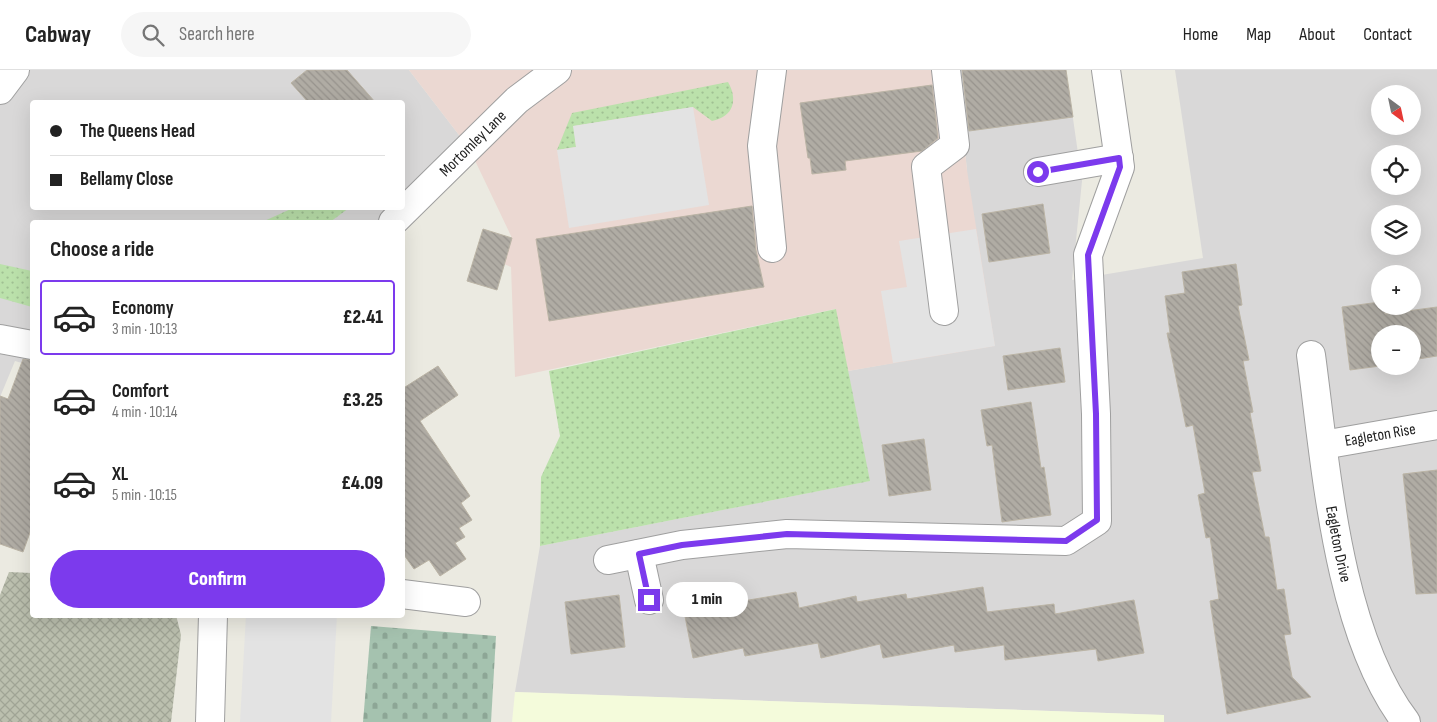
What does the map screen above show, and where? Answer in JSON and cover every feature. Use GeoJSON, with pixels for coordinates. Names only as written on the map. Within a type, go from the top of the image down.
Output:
{"type":"FeatureCollection","features":[{"type":"Feature","properties":{"kind":"street"},"geometry":{"type":"LineString","coordinates":[[0,90],[15,70]]}},
{"type":"Feature","properties":{"kind":"street","name":"Mortomley Lane"},"geometry":{"type":"LineString","coordinates":[[395,220],[517,100],[558,70]]}},
{"type":"Feature","properties":{"kind":"street"},"geometry":{"type":"LineString","coordinates":[[772,70],[762,146],[772,248]]}},
{"type":"Feature","properties":{"kind":"street"},"geometry":{"type":"LineString","coordinates":[[944,312],[926,167],[955,145],[946,70]]}},
{"type":"Feature","properties":{"kind":"street"},"geometry":{"type":"LineString","coordinates":[[608,560],[682,545],[787,534],[1066,541],[1097,520],[1096,414],[1088,255],[1120,167],[1106,70]]}},
{"type":"Feature","properties":{"kind":"street"},"geometry":{"type":"LineString","coordinates":[[1038,172],[1119,158]]}},
{"type":"Feature","properties":{"kind":"street"},"geometry":{"type":"LineString","coordinates":[[0,339],[30,345]]}},
{"type":"Feature","properties":{"kind":"street","name":"Eagleton Drive"},"geometry":{"type":"LineString","coordinates":[[1311,355],[1340,551],[1357,623],[1375,672],[1406,722]]}},
{"type":"Feature","properties":{"kind":"street","name":"Eagleton Rise"},"geometry":{"type":"LineString","coordinates":[[1323,445],[1437,425]]}},
{"type":"Feature","properties":{"kind":"street"},"geometry":{"type":"LineString","coordinates":[[639,554],[649,600]]}},
{"type":"Feature","properties":{"kind":"street"},"geometry":{"type":"LineString","coordinates":[[405,594],[466,602]]}},
{"type":"Feature","properties":{"kind":"street"},"geometry":{"type":"LineString","coordinates":[[210,722],[213,618]]}},
{"type":"Feature","properties":{"kind":"shaded area"},"geometry":{"type":"Polygon","coordinates":[[[0,70],[409,70],[469,148],[404,220],[30,220],[30,365],[15,361],[0,397],[0,70]]]}},
{"type":"Feature","properties":{"kind":"shaded area"},"geometry":{"type":"Polygon","coordinates":[[[409,70],[956,70],[967,170],[995,346],[848,371],[835,309],[515,377],[511,267],[504,264],[512,238],[469,148],[409,70]]]}},
{"type":"Feature","properties":{"kind":"shaded area"},"geometry":{"type":"Polygon","coordinates":[[[956,70],[1066,70],[1082,181],[1072,280],[1203,258],[1175,70],[1437,70],[1437,722],[1164,722],[1163,715],[515,692],[540,546],[869,481],[848,371],[893,363],[967,170],[956,70]]]}},
{"type":"Feature","properties":{"kind":"shaded area"},"geometry":{"type":"Polygon","coordinates":[[[693,107],[709,205],[569,228],[557,150],[576,147],[573,126],[693,107]]]}},
{"type":"Feature","properties":{"kind":"shaded area"},"geometry":{"type":"Polygon","coordinates":[[[976,229],[995,346],[893,363],[881,291],[907,287],[899,241],[976,229]]]}},
{"type":"Feature","properties":{"kind":"shaded area"},"geometry":{"type":"Polygon","coordinates":[[[9,572],[30,573],[30,618],[177,618],[181,635],[171,722],[0,722],[0,595],[9,572]]]}},
{"type":"Feature","properties":{"kind":"shaded area"},"geometry":{"type":"Polygon","coordinates":[[[246,618],[337,618],[331,722],[240,722],[246,618]]]}},
{"type":"Feature","properties":{"kind":"shaded area"},"geometry":{"type":"Polygon","coordinates":[[[515,692],[1164,715],[1164,722],[512,722],[515,692]]]}},
{"type":"Feature","properties":{"kind":"green space"},"geometry":{"type":"Polygon","coordinates":[[[728,82],[733,95],[732,106],[725,116],[719,119],[712,121],[693,107],[574,126],[576,147],[557,150],[572,113],[728,82]]]}},
{"type":"Feature","properties":{"kind":"green space"},"geometry":{"type":"Polygon","coordinates":[[[289,210],[346,210],[333,220],[266,220],[289,210]]]}},
{"type":"Feature","properties":{"kind":"green space"},"geometry":{"type":"Polygon","coordinates":[[[0,264],[30,271],[30,306],[0,298],[0,264]]]}},
{"type":"Feature","properties":{"kind":"green space"},"geometry":{"type":"Polygon","coordinates":[[[836,309],[870,481],[540,546],[541,477],[560,436],[549,371],[836,309]]]}},
{"type":"Feature","properties":{"kind":"green space"},"geometry":{"type":"Polygon","coordinates":[[[371,626],[496,636],[491,722],[363,722],[371,626]]]}},
{"type":"Feature","properties":{"kind":"building"},"geometry":{"type":"Polygon","coordinates":[[[307,70],[347,70],[373,100],[306,100],[291,83],[307,70]]]}},
{"type":"Feature","properties":{"kind":"building"},"geometry":{"type":"Polygon","coordinates":[[[962,70],[1066,70],[1073,117],[969,131],[962,70]]]}},
{"type":"Feature","properties":{"kind":"building"},"geometry":{"type":"Polygon","coordinates":[[[932,85],[938,138],[922,151],[845,161],[846,170],[812,174],[800,103],[932,85]]]}},
{"type":"Feature","properties":{"kind":"building"},"geometry":{"type":"Polygon","coordinates":[[[1043,204],[1050,253],[989,262],[982,214],[1043,204]]]}},
{"type":"Feature","properties":{"kind":"building"},"geometry":{"type":"Polygon","coordinates":[[[752,206],[756,250],[764,287],[549,321],[536,239],[752,206]]]}},
{"type":"Feature","properties":{"kind":"building"},"geometry":{"type":"Polygon","coordinates":[[[483,229],[512,238],[497,290],[467,281],[483,229]]]}},
{"type":"Feature","properties":{"kind":"building"},"geometry":{"type":"Polygon","coordinates":[[[1236,264],[1242,305],[1238,306],[1249,360],[1243,361],[1253,412],[1250,413],[1261,471],[1252,472],[1265,537],[1269,537],[1277,590],[1284,589],[1291,634],[1284,635],[1292,677],[1311,697],[1227,714],[1210,601],[1219,599],[1210,537],[1206,538],[1198,495],[1205,493],[1193,425],[1186,427],[1167,333],[1170,333],[1165,296],[1185,293],[1182,272],[1236,264]]]}},
{"type":"Feature","properties":{"kind":"building"},"geometry":{"type":"Polygon","coordinates":[[[1371,303],[1371,315],[1421,315],[1421,309],[1437,307],[1437,356],[1421,359],[1421,325],[1371,325],[1371,367],[1350,370],[1342,307],[1371,303]]]}},
{"type":"Feature","properties":{"kind":"building"},"geometry":{"type":"Polygon","coordinates":[[[1060,348],[1065,382],[1008,390],[1003,356],[1060,348]]]}},
{"type":"Feature","properties":{"kind":"building"},"geometry":{"type":"Polygon","coordinates":[[[23,359],[30,360],[30,533],[23,552],[0,544],[0,396],[8,399],[23,359]]]}},
{"type":"Feature","properties":{"kind":"building"},"geometry":{"type":"Polygon","coordinates":[[[438,366],[458,395],[420,421],[470,496],[461,503],[472,520],[459,528],[465,537],[455,543],[466,559],[440,576],[429,560],[414,569],[405,556],[405,387],[438,366]]]}},
{"type":"Feature","properties":{"kind":"building"},"geometry":{"type":"Polygon","coordinates":[[[1031,402],[1041,468],[1044,467],[1051,515],[1002,522],[992,445],[987,446],[981,410],[1031,402]]]}},
{"type":"Feature","properties":{"kind":"building"},"geometry":{"type":"Polygon","coordinates":[[[924,439],[931,490],[889,496],[882,445],[924,439]]]}},
{"type":"Feature","properties":{"kind":"building"},"geometry":{"type":"Polygon","coordinates":[[[1437,470],[1437,593],[1416,594],[1403,474],[1437,470]]]}},
{"type":"Feature","properties":{"kind":"building"},"geometry":{"type":"Polygon","coordinates":[[[983,587],[987,612],[1054,604],[1055,614],[1134,600],[1144,653],[1098,661],[1096,649],[1005,660],[1004,645],[955,652],[954,645],[883,658],[880,644],[821,658],[818,643],[745,656],[743,648],[693,658],[684,611],[796,592],[799,608],[856,596],[857,602],[906,594],[907,599],[983,587]]]}},
{"type":"Feature","properties":{"kind":"building"},"geometry":{"type":"Polygon","coordinates":[[[619,595],[625,647],[571,654],[565,602],[619,595]]]}},
{"type":"Feature","properties":{"kind":"route"},"geometry":{"type":"LineString","coordinates":[[649,600],[639,554],[682,545],[787,534],[902,539],[1066,541],[1097,520],[1096,414],[1088,255],[1120,167],[1119,158],[1038,172]]}}]}
